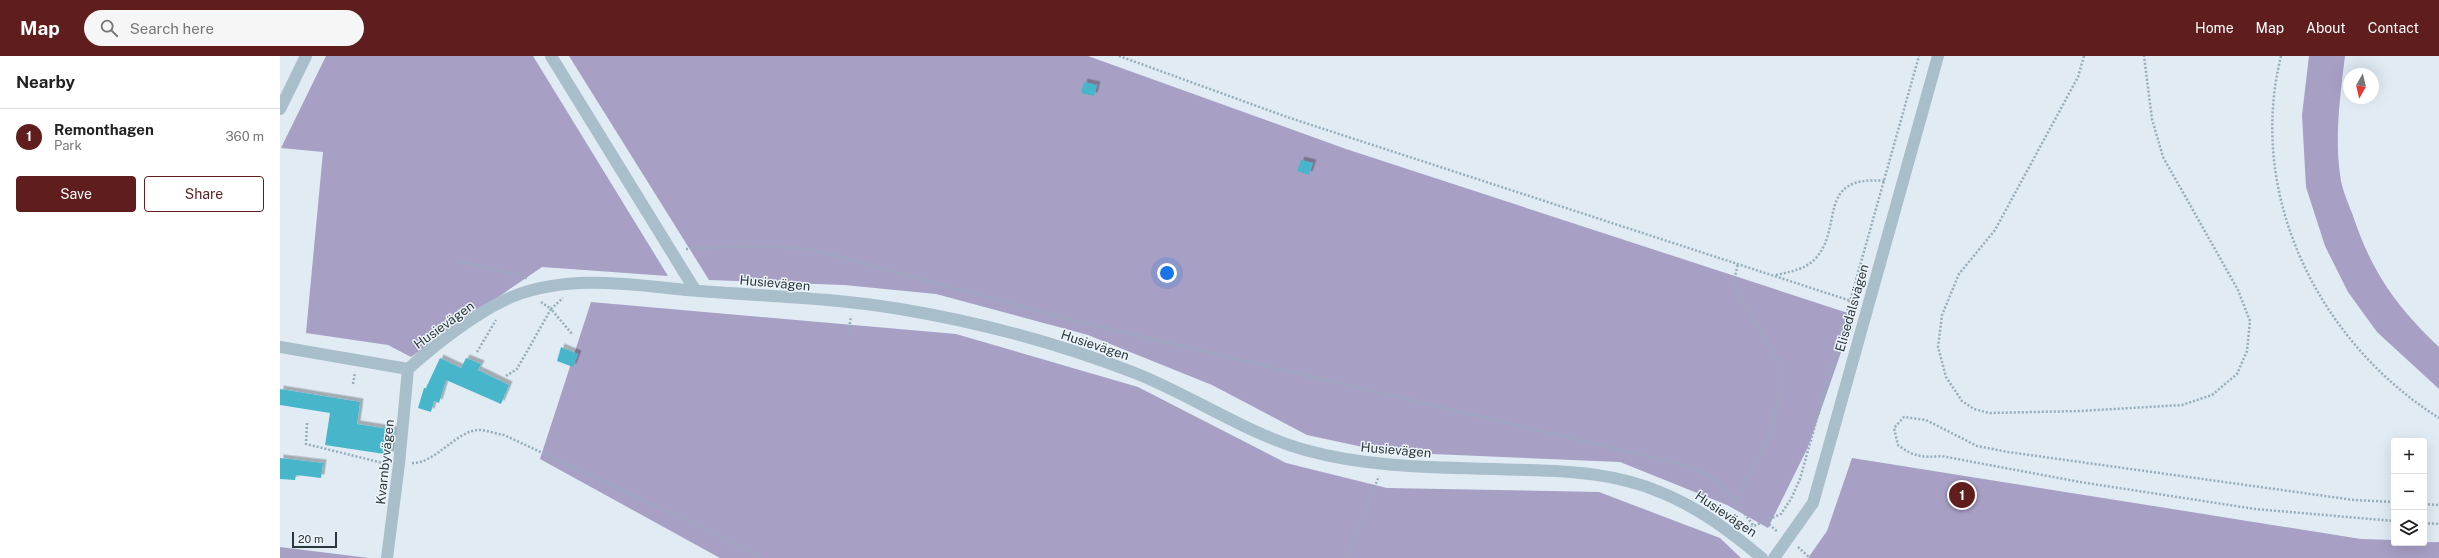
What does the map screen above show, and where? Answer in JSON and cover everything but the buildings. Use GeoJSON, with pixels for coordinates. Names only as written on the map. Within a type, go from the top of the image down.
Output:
{"type":"FeatureCollection","features":[{"type":"Feature","properties":{"kind":"street"},"geometry":{"type":"LineString","coordinates":[[280,109],[306,56]]}},
{"type":"Feature","properties":{"kind":"street"},"geometry":{"type":"LineString","coordinates":[[551,56],[695,290]]}},
{"type":"Feature","properties":{"kind":"street","name":"Elisedalsvägen"},"geometry":{"type":"LineString","coordinates":[[1774,558],[1813,503],[1938,56]]}},
{"type":"Feature","properties":{"kind":"street","name":"Husievägen"},"geometry":{"type":"LineString","coordinates":[[408,369],[445,339],[494,306],[515,296],[546,288],[570,284],[598,283],[852,303],[947,317],[1087,356],[1138,374],[1268,437],[1306,450],[1380,464],[1566,471],[1607,476],[1658,490],[1691,506],[1737,537],[1762,558]]}},
{"type":"Feature","properties":{"kind":"street"},"geometry":{"type":"LineString","coordinates":[[280,347],[408,369]]}},
{"type":"Feature","properties":{"kind":"street","name":"Kvarnbyvägen"},"geometry":{"type":"LineString","coordinates":[[387,558],[399,464],[408,369]]}},
{"type":"Feature","properties":{"kind":"path"},"geometry":{"type":"LineString","coordinates":[[1119,56],[1287,117],[1738,262],[1851,301]]}},
{"type":"Feature","properties":{"kind":"path"},"geometry":{"type":"LineString","coordinates":[[1737,537],[1753,525],[1781,514],[1791,500],[1800,479],[1919,56]]}},
{"type":"Feature","properties":{"kind":"path"},"geometry":{"type":"LineString","coordinates":[[2084,56],[2078,77],[1995,230],[1959,274],[1949,294],[1942,315],[1938,347],[1946,377],[1962,401],[1974,409],[1989,413],[2080,411],[2182,405],[2212,395],[2237,374],[2247,351],[2250,321],[2238,290],[2163,157],[2152,119],[2144,56]]}},
{"type":"Feature","properties":{"kind":"path"},"geometry":{"type":"LineString","coordinates":[[2281,56],[2273,116],[2273,159],[2280,204],[2295,249],[2318,296],[2347,336],[2380,374],[2415,403],[2439,418]]}},
{"type":"Feature","properties":{"kind":"path"},"geometry":{"type":"LineString","coordinates":[[1776,275],[1802,269],[1814,261],[1822,249],[1839,195],[1846,188],[1856,182],[1885,181]]}},
{"type":"Feature","properties":{"kind":"path"},"geometry":{"type":"LineString","coordinates":[[672,253],[684,249],[749,246],[787,246],[814,250],[1076,321],[1689,466],[1715,479],[1753,525]]}},
{"type":"Feature","properties":{"kind":"path"},"geometry":{"type":"LineString","coordinates":[[460,262],[521,275],[546,288]]}},
{"type":"Feature","properties":{"kind":"path"},"geometry":{"type":"LineString","coordinates":[[1735,502],[1770,436],[1778,398],[1779,362],[1740,298],[1734,281],[1738,262]]}},
{"type":"Feature","properties":{"kind":"path"},"geometry":{"type":"LineString","coordinates":[[848,336],[852,303]]}},
{"type":"Feature","properties":{"kind":"path"},"geometry":{"type":"LineString","coordinates":[[506,376],[517,369],[551,309],[573,335]]}},
{"type":"Feature","properties":{"kind":"path"},"geometry":{"type":"LineString","coordinates":[[477,352],[497,318]]}},
{"type":"Feature","properties":{"kind":"path"},"geometry":{"type":"LineString","coordinates":[[2391,502],[2354,500],[2008,452],[1977,446],[1926,420],[1904,417],[1894,428],[1898,446],[1909,454],[1925,458],[1941,456],[2080,482],[2255,509],[2391,521]]}},
{"type":"Feature","properties":{"kind":"path"},"geometry":{"type":"LineString","coordinates":[[307,423],[306,444],[399,464],[415,463],[428,459],[459,438],[478,430],[504,435],[692,522],[762,558]]}},
{"type":"Feature","properties":{"kind":"path"},"geometry":{"type":"LineString","coordinates":[[1346,558],[1379,476],[1380,464]]}},
{"type":"Feature","properties":{"kind":"path"},"geometry":{"type":"LineString","coordinates":[[2427,504],[2439,505]]}},
{"type":"Feature","properties":{"kind":"path"},"geometry":{"type":"LineString","coordinates":[[2427,523],[2439,524]]}},
{"type":"Feature","properties":{"kind":"shaded area"},"geometry":{"type":"Polygon","coordinates":[[[326,56],[533,56],[668,276],[542,267],[411,357],[388,345],[306,333],[323,152],[281,148],[326,56]]]}},
{"type":"Feature","properties":{"kind":"shaded area"},"geometry":{"type":"Polygon","coordinates":[[[569,56],[1088,56],[1346,149],[1854,315],[1808,447],[1768,528],[1727,505],[1620,462],[1386,452],[1307,435],[1212,385],[1088,335],[936,294],[844,285],[709,280],[569,56]]]}},
{"type":"Feature","properties":{"kind":"shaded area"},"geometry":{"type":"Polygon","coordinates":[[[2309,56],[2345,56],[2338,134],[2339,166],[2343,189],[2359,234],[2376,270],[2397,301],[2423,332],[2439,347],[2439,389],[2377,332],[2348,292],[2325,246],[2306,187],[2302,115],[2309,56]]]}},
{"type":"Feature","properties":{"kind":"shaded area"},"geometry":{"type":"Polygon","coordinates":[[[591,302],[956,334],[1138,387],[1286,463],[1387,488],[1599,492],[1720,538],[1741,558],[720,558],[540,459],[591,302]]]}},
{"type":"Feature","properties":{"kind":"shaded area"},"geometry":{"type":"Polygon","coordinates":[[[1852,458],[2361,539],[2391,540],[2391,546],[2427,546],[2427,542],[2439,542],[2439,558],[1808,558],[1827,531],[1852,458]]]}},
{"type":"Feature","properties":{"kind":"shaded area"},"geometry":{"type":"Polygon","coordinates":[[[280,547],[369,558],[280,558],[280,547]]]}},
{"type":"Feature","properties":{"kind":"place","name":"Remonthagen"},"geometry":{"type":"Point","coordinates":[1962,495]}}]}
